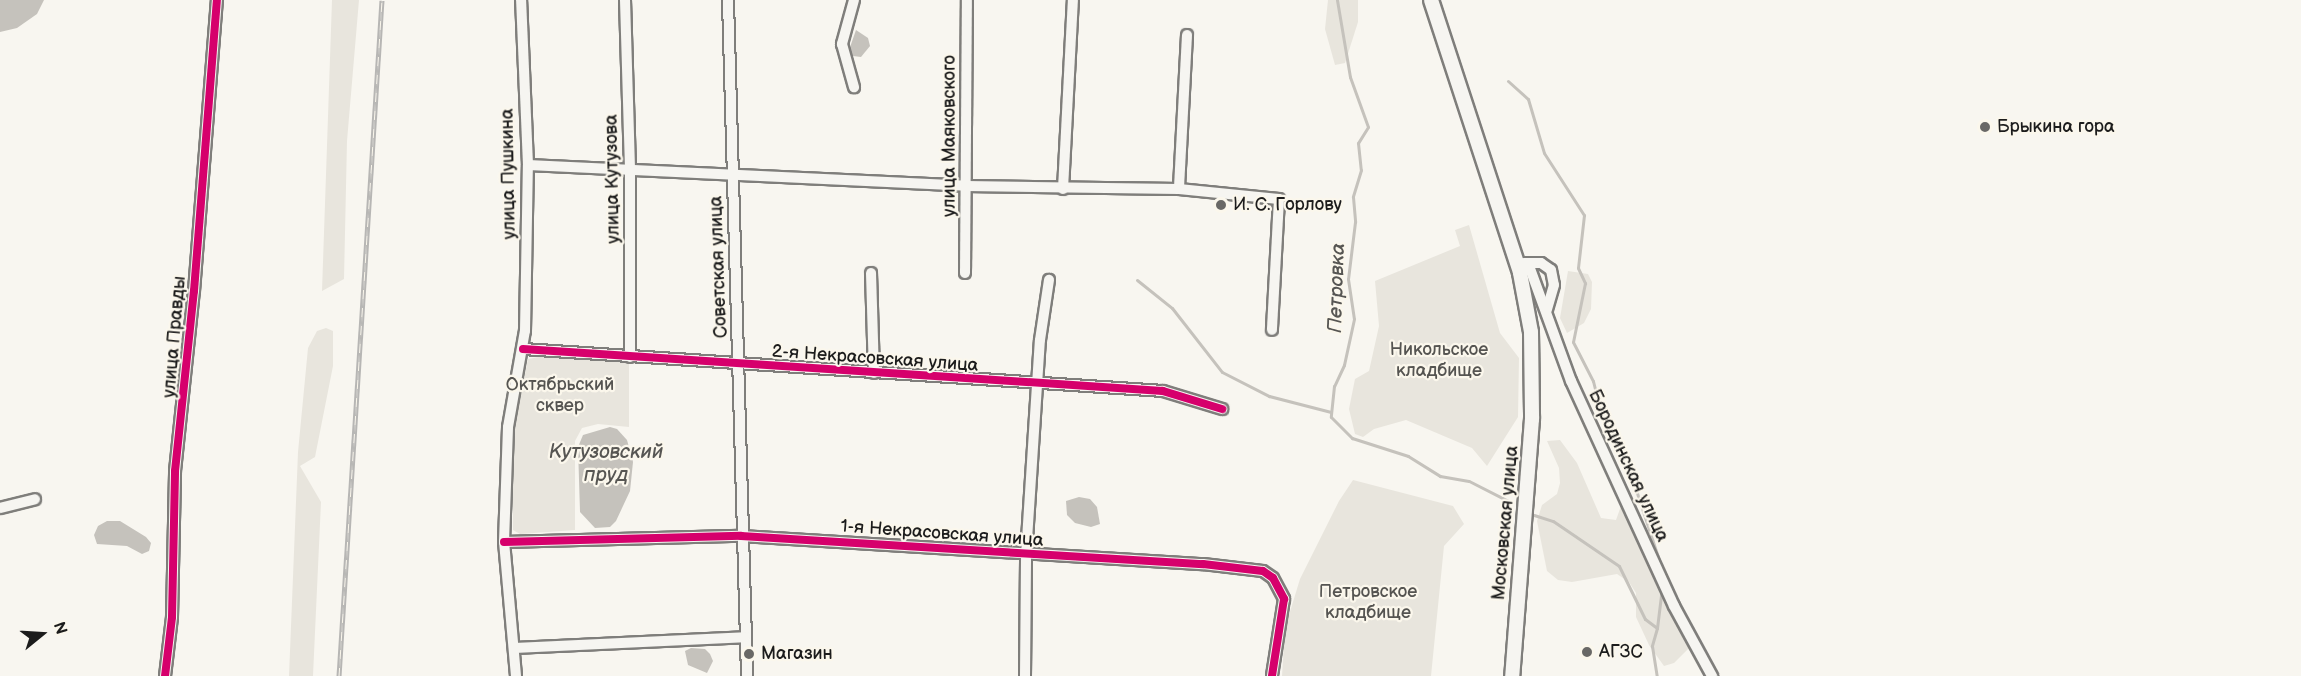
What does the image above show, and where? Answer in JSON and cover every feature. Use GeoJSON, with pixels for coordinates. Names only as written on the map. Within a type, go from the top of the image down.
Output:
{"type":"FeatureCollection","features":[{"type":"Feature","properties":{"kind":"main road","name":"Московская улица"},"geometry":{"type":"LineString","coordinates":[[1431,0],[1523,264],[1534,373],[1512,676]]}},
{"type":"Feature","properties":{"kind":"street","name":"улица Правды"},"geometry":{"type":"LineString","coordinates":[[165,676],[172,617],[175,471],[195,291],[217,0]]}},
{"type":"Feature","properties":{"kind":"street","name":"улица Пушкина"},"geometry":{"type":"LineString","coordinates":[[516,676],[504,542],[508,427],[523,349],[528,165],[521,0]]}},
{"type":"Feature","properties":{"kind":"street","name":"улица Кутузова"},"geometry":{"type":"LineString","coordinates":[[625,0],[630,171],[630,357]]}},
{"type":"Feature","properties":{"kind":"street","name":"Советская улица"},"geometry":{"type":"LineString","coordinates":[[728,0],[741,536],[747,676]]}},
{"type":"Feature","properties":{"kind":"street"},"geometry":{"type":"LineString","coordinates":[[854,0],[842,44],[854,87]]}},
{"type":"Feature","properties":{"kind":"street","name":"улица Маяковского"},"geometry":{"type":"LineString","coordinates":[[965,273],[967,0]]}},
{"type":"Feature","properties":{"kind":"street"},"geometry":{"type":"LineString","coordinates":[[1064,189],[1073,0]]}},
{"type":"Feature","properties":{"kind":"street"},"geometry":{"type":"LineString","coordinates":[[1179,189],[1187,35]]}},
{"type":"Feature","properties":{"kind":"street"},"geometry":{"type":"LineString","coordinates":[[528,165],[966,186],[1179,189],[1279,199],[1272,330]]}},
{"type":"Feature","properties":{"kind":"street"},"geometry":{"type":"LineString","coordinates":[[1523,264],[1546,264],[1553,273],[1547,310]]}},
{"type":"Feature","properties":{"kind":"street","name":"Бородинская улица"},"geometry":{"type":"LineString","coordinates":[[1523,264],[1547,310],[1571,381],[1674,606],[1712,676]]}},
{"type":"Feature","properties":{"kind":"street"},"geometry":{"type":"LineString","coordinates":[[871,273],[874,373]]}},
{"type":"Feature","properties":{"kind":"street"},"geometry":{"type":"LineString","coordinates":[[1025,676],[1026,555],[1038,385],[1049,280]]}},
{"type":"Feature","properties":{"kind":"street","name":"2-я Некрасовская улица"},"geometry":{"type":"LineString","coordinates":[[523,349],[1038,385],[1163,391],[1222,409]]}},
{"type":"Feature","properties":{"kind":"street"},"geometry":{"type":"LineString","coordinates":[[0,508],[35,500]]}},
{"type":"Feature","properties":{"kind":"street","name":"1-я Некрасовская улица"},"geometry":{"type":"LineString","coordinates":[[504,542],[741,536],[1203,564],[1263,571],[1273,578],[1284,599],[1272,676]]}},
{"type":"Feature","properties":{"kind":"street"},"geometry":{"type":"LineString","coordinates":[[514,648],[745,637]]}},
{"type":"Feature","properties":{"kind":"green space"},"geometry":{"type":"Polygon","coordinates":[[[332,0],[359,0],[347,141],[344,279],[322,291],[332,0]]]}},
{"type":"Feature","properties":{"kind":"green space"},"geometry":{"type":"Polygon","coordinates":[[[1328,0],[1358,0],[1358,22],[1345,63],[1335,65],[1325,29],[1328,0]]]}},
{"type":"Feature","properties":{"kind":"green space","name":"Никольское кладбище"},"geometry":{"type":"Polygon","coordinates":[[[1469,225],[1500,333],[1519,358],[1518,417],[1487,466],[1472,448],[1406,420],[1374,429],[1363,437],[1355,434],[1349,409],[1355,379],[1369,371],[1379,326],[1375,281],[1460,246],[1455,230],[1469,225]]]}},
{"type":"Feature","properties":{"kind":"green space"},"geometry":{"type":"Polygon","coordinates":[[[1568,271],[1588,274],[1592,282],[1591,309],[1584,323],[1567,333],[1560,318],[1568,271]]]}},
{"type":"Feature","properties":{"kind":"green space"},"geometry":{"type":"Polygon","coordinates":[[[326,328],[333,331],[333,366],[315,457],[300,466],[321,502],[313,676],[289,676],[298,452],[308,348],[317,331],[326,328]]]}},
{"type":"Feature","properties":{"kind":"green space","name":"Октябрьский сквер"},"geometry":{"type":"Polygon","coordinates":[[[544,356],[629,361],[629,427],[598,424],[582,428],[575,441],[575,530],[520,534],[513,530],[512,440],[528,359],[544,356]]]}},
{"type":"Feature","properties":{"kind":"green space"},"geometry":{"type":"Polygon","coordinates":[[[1560,440],[1577,463],[1601,518],[1616,520],[1621,506],[1626,512],[1689,648],[1674,663],[1664,666],[1649,645],[1636,617],[1636,593],[1629,582],[1617,574],[1572,582],[1558,580],[1547,571],[1537,521],[1542,505],[1557,494],[1560,483],[1559,468],[1547,441],[1560,440]]]}},
{"type":"Feature","properties":{"kind":"green space","name":"Петровское кладбище"},"geometry":{"type":"Polygon","coordinates":[[[1353,480],[1453,506],[1464,524],[1444,546],[1431,676],[1282,676],[1285,628],[1300,579],[1339,501],[1353,480]]]}},
{"type":"Feature","properties":{"kind":"water"},"geometry":{"type":"Polygon","coordinates":[[[0,0],[44,0],[37,14],[17,28],[0,32],[0,0]]]}},
{"type":"Feature","properties":{"kind":"water"},"geometry":{"type":"Polygon","coordinates":[[[856,30],[868,38],[870,46],[861,57],[853,56],[849,50],[856,30]]]}},
{"type":"Feature","properties":{"kind":"water","name":"Кутузовский пруд"},"geometry":{"type":"Polygon","coordinates":[[[610,427],[617,429],[627,440],[633,462],[630,491],[616,521],[610,527],[595,528],[580,512],[578,447],[583,435],[610,427]]]}},
{"type":"Feature","properties":{"kind":"water"},"geometry":{"type":"Polygon","coordinates":[[[1079,497],[1090,499],[1097,507],[1100,524],[1091,527],[1075,523],[1067,515],[1066,501],[1079,497]]]}},
{"type":"Feature","properties":{"kind":"water"},"geometry":{"type":"Polygon","coordinates":[[[107,521],[120,521],[146,537],[151,543],[149,551],[142,554],[127,546],[97,544],[94,535],[98,526],[107,521]]]}},
{"type":"Feature","properties":{"kind":"water"},"geometry":{"type":"Polygon","coordinates":[[[691,648],[705,649],[710,654],[713,661],[707,673],[688,665],[685,651],[691,648]]]}},
{"type":"Feature","properties":{"kind":"waterway","name":"Петровка"},"geometry":{"type":"LineString","coordinates":[[1337,0],[1350,77],[1368,127],[1358,143],[1361,170],[1353,197],[1355,222],[1348,279],[1354,319],[1344,365],[1334,386],[1331,417],[1352,438],[1408,456],[1440,476],[1469,481],[1510,502]]}},
{"type":"Feature","properties":{"kind":"waterway"},"geometry":{"type":"LineString","coordinates":[[1508,81],[1528,99],[1544,153],[1584,215],[1578,268],[1585,283],[1573,342],[1593,381],[1601,414],[1635,487],[1661,566]]}},
{"type":"Feature","properties":{"kind":"waterway"},"geometry":{"type":"LineString","coordinates":[[1137,280],[1172,308],[1222,372],[1269,396],[1331,412]]}},
{"type":"Feature","properties":{"kind":"waterway","name":"Петровка"},"geometry":{"type":"LineString","coordinates":[[1534,515],[1553,521],[1619,566],[1645,619],[1657,628],[1652,646],[1657,676]]}},
{"type":"Feature","properties":{"kind":"waterway"},"geometry":{"type":"LineString","coordinates":[[1657,628],[1662,589]]}},
{"type":"Feature","properties":{"kind":"railway"},"geometry":{"type":"LineString","coordinates":[[339,676],[382,0]]}},
{"type":"Feature","properties":{"kind":"cycle path"},"geometry":{"type":"LineString","coordinates":[[165,676],[172,617],[175,471],[194,291],[217,0]]}},
{"type":"Feature","properties":{"kind":"cycle path"},"geometry":{"type":"LineString","coordinates":[[523,349],[1163,391],[1222,409]]}},
{"type":"Feature","properties":{"kind":"cycle path"},"geometry":{"type":"LineString","coordinates":[[504,542],[741,536],[1203,564],[1263,571],[1273,578],[1284,599],[1272,676]]}},
{"type":"Feature","properties":{"kind":"place","name":"Брыкина гора"},"geometry":{"type":"Point","coordinates":[1985,127]}},
{"type":"Feature","properties":{"kind":"place","name":"И. С. Горлову"},"geometry":{"type":"Point","coordinates":[1221,205]}},
{"type":"Feature","properties":{"kind":"place","name":"АГЗС"},"geometry":{"type":"Point","coordinates":[1587,652]}},
{"type":"Feature","properties":{"kind":"place","name":"Магазин"},"geometry":{"type":"Point","coordinates":[749,654]}}]}
